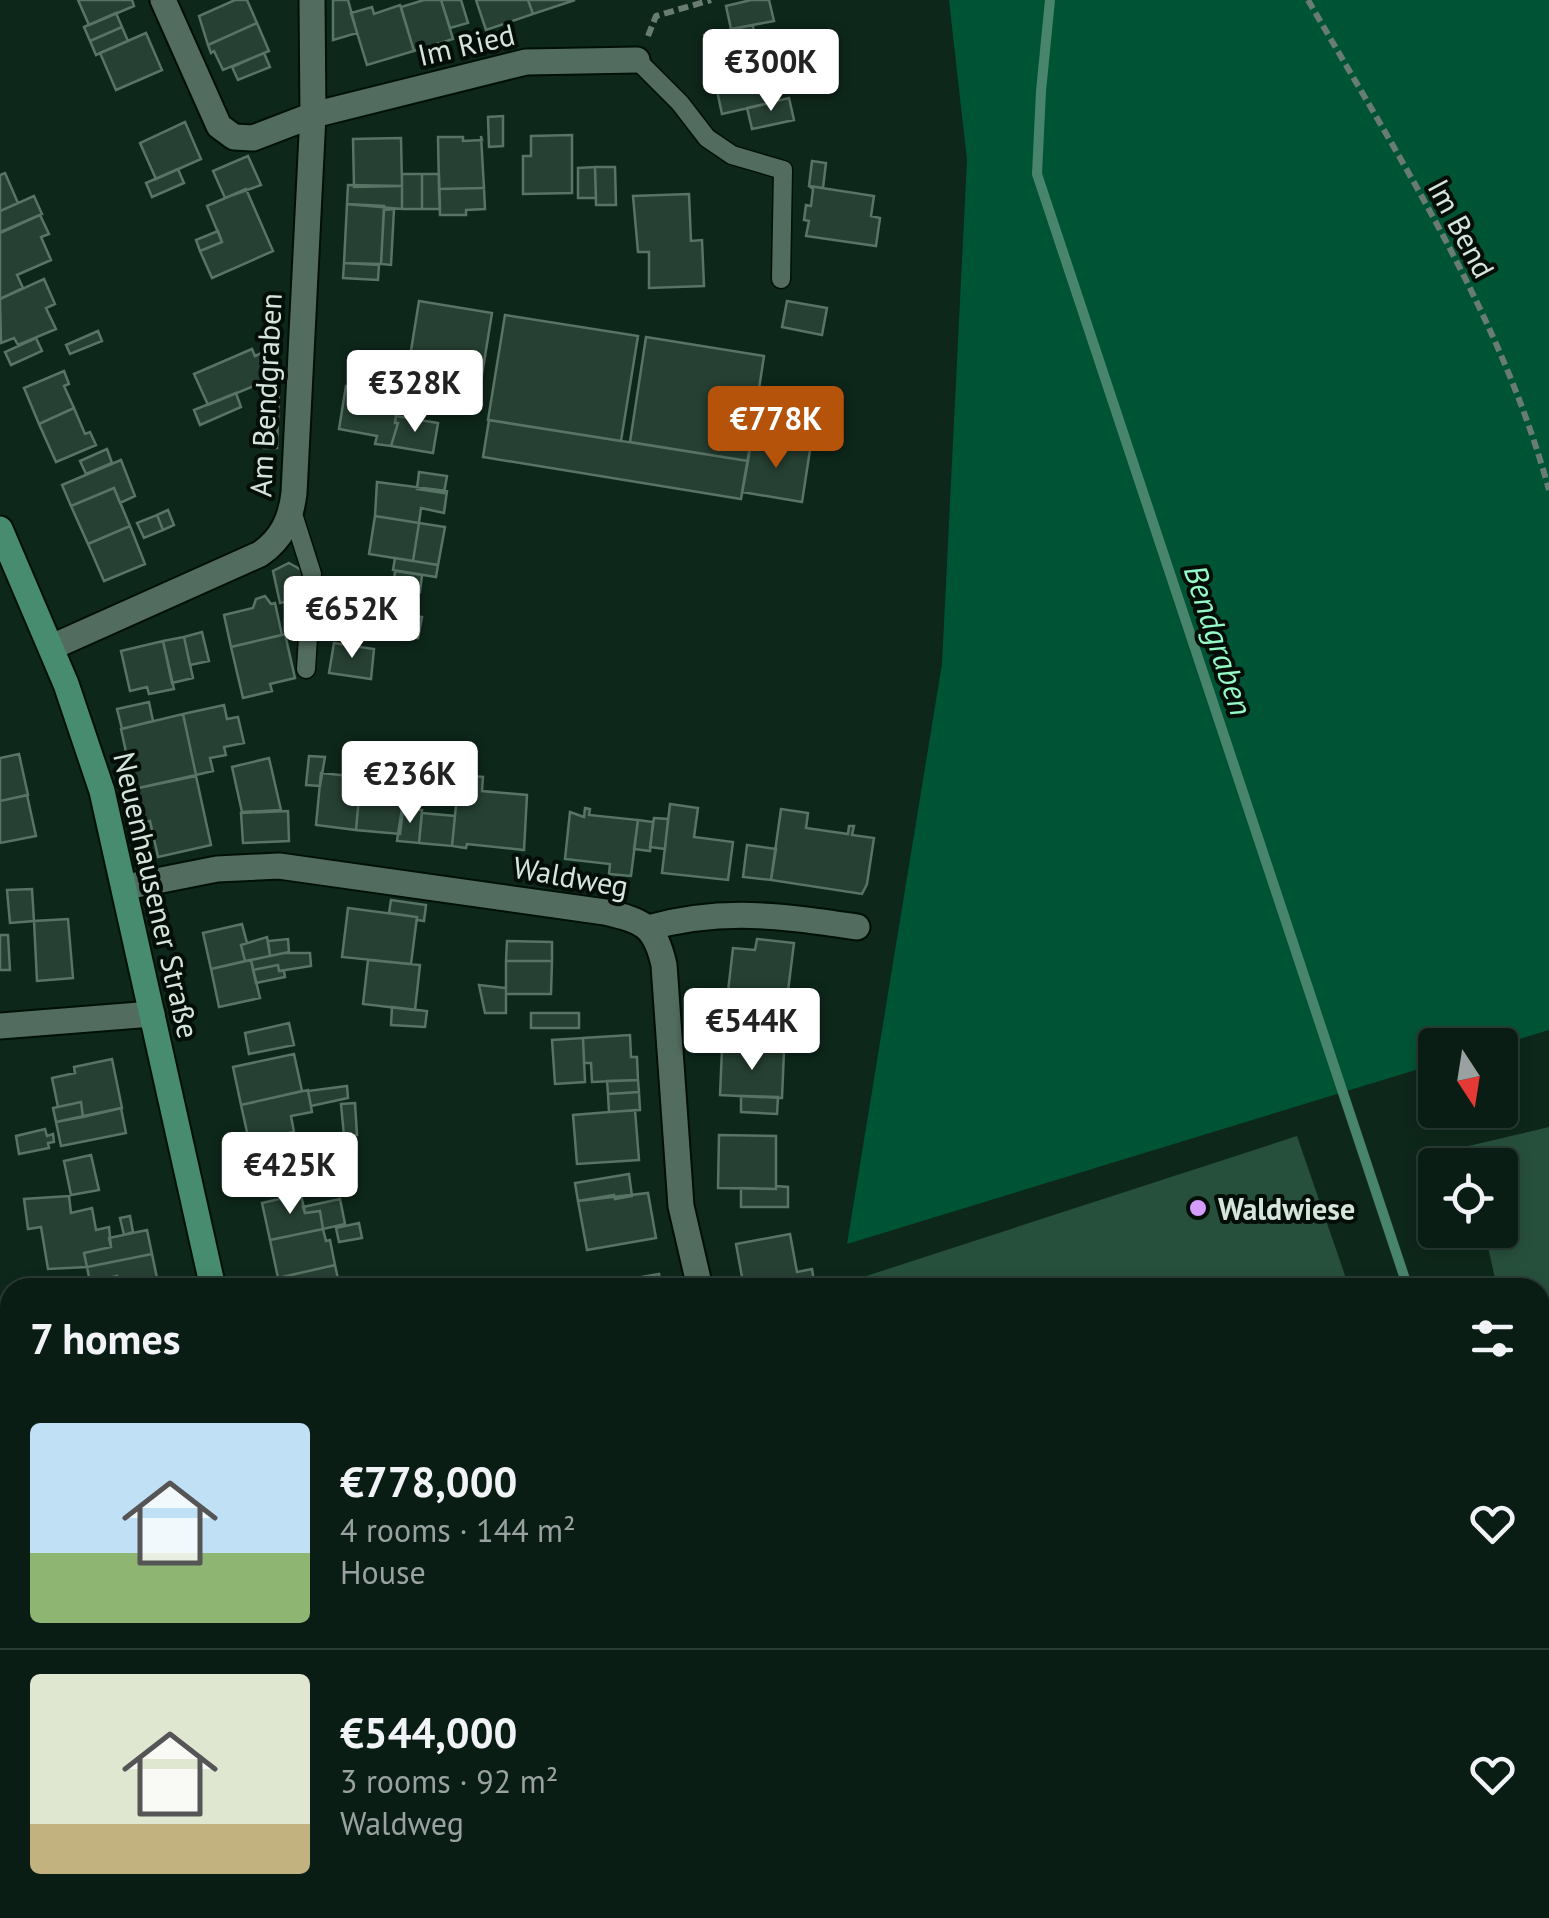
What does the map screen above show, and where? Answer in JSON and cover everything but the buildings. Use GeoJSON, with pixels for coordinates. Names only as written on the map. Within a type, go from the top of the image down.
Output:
{"type":"FeatureCollection","features":[{"type":"Feature","properties":{"kind":"main road","name":"Neuenhausener Straße"},"geometry":{"type":"LineString","coordinates":[[0,529],[52,647],[92,757],[126,888],[211,1278]]}},
{"type":"Feature","properties":{"kind":"street","name":"Im Ried"},"geometry":{"type":"LineString","coordinates":[[163,0],[224,131],[240,138],[253,138],[313,115],[526,62],[637,60]]}},
{"type":"Feature","properties":{"kind":"street","name":"Am Bendgraben"},"geometry":{"type":"LineString","coordinates":[[52,647],[260,554],[282,533],[292,511],[313,115],[312,0]]}},
{"type":"Feature","properties":{"kind":"street","name":"Waldweg"},"geometry":{"type":"LineString","coordinates":[[126,888],[217,868],[278,866],[605,912],[638,921],[656,939],[664,965],[681,1206],[698,1278]]}},
{"type":"Feature","properties":{"kind":"street","name":"Waldweg"},"geometry":{"type":"LineString","coordinates":[[648,928],[730,913],[771,914],[858,927]]}},
{"type":"Feature","properties":{"kind":"street"},"geometry":{"type":"LineString","coordinates":[[0,1026],[152,1014]]}},
{"type":"Feature","properties":{"kind":"lane"},"geometry":{"type":"LineString","coordinates":[[637,60],[680,103],[707,138],[732,155],[784,170],[781,278]]}},
{"type":"Feature","properties":{"kind":"lane"},"geometry":{"type":"LineString","coordinates":[[292,511],[312,574],[306,668]]}},
{"type":"Feature","properties":{"kind":"path"},"geometry":{"type":"LineString","coordinates":[[637,60],[656,16],[711,0]]}},
{"type":"Feature","properties":{"kind":"path","name":"Im Bend"},"geometry":{"type":"LineString","coordinates":[[1308,0],[1483,314],[1520,396],[1549,490]]}},
{"type":"Feature","properties":{"kind":"green space"},"geometry":{"type":"Polygon","coordinates":[[[949,0],[1549,0],[1549,1030],[1518,1039],[1518,1028],[1418,1028],[1418,1069],[847,1244],[942,664],[967,160],[949,0]]]}},
{"type":"Feature","properties":{"kind":"green space"},"geometry":{"type":"Polygon","coordinates":[[[1549,1127],[1549,1278],[1495,1278],[1488,1248],[1518,1248],[1518,1148],[1464,1148],[1549,1127]]]}},
{"type":"Feature","properties":{"kind":"green space","name":"Waldwiese"},"geometry":{"type":"Polygon","coordinates":[[[1297,1136],[1346,1278],[860,1278],[1297,1136]]]}},
{"type":"Feature","properties":{"kind":"waterway","name":"Bendgraben"},"geometry":{"type":"LineString","coordinates":[[1050,0],[1037,174],[1405,1278]]}},
{"type":"Feature","properties":{"kind":"place","name":"Waldwiese"},"geometry":{"type":"Point","coordinates":[1198,1208]}}]}
